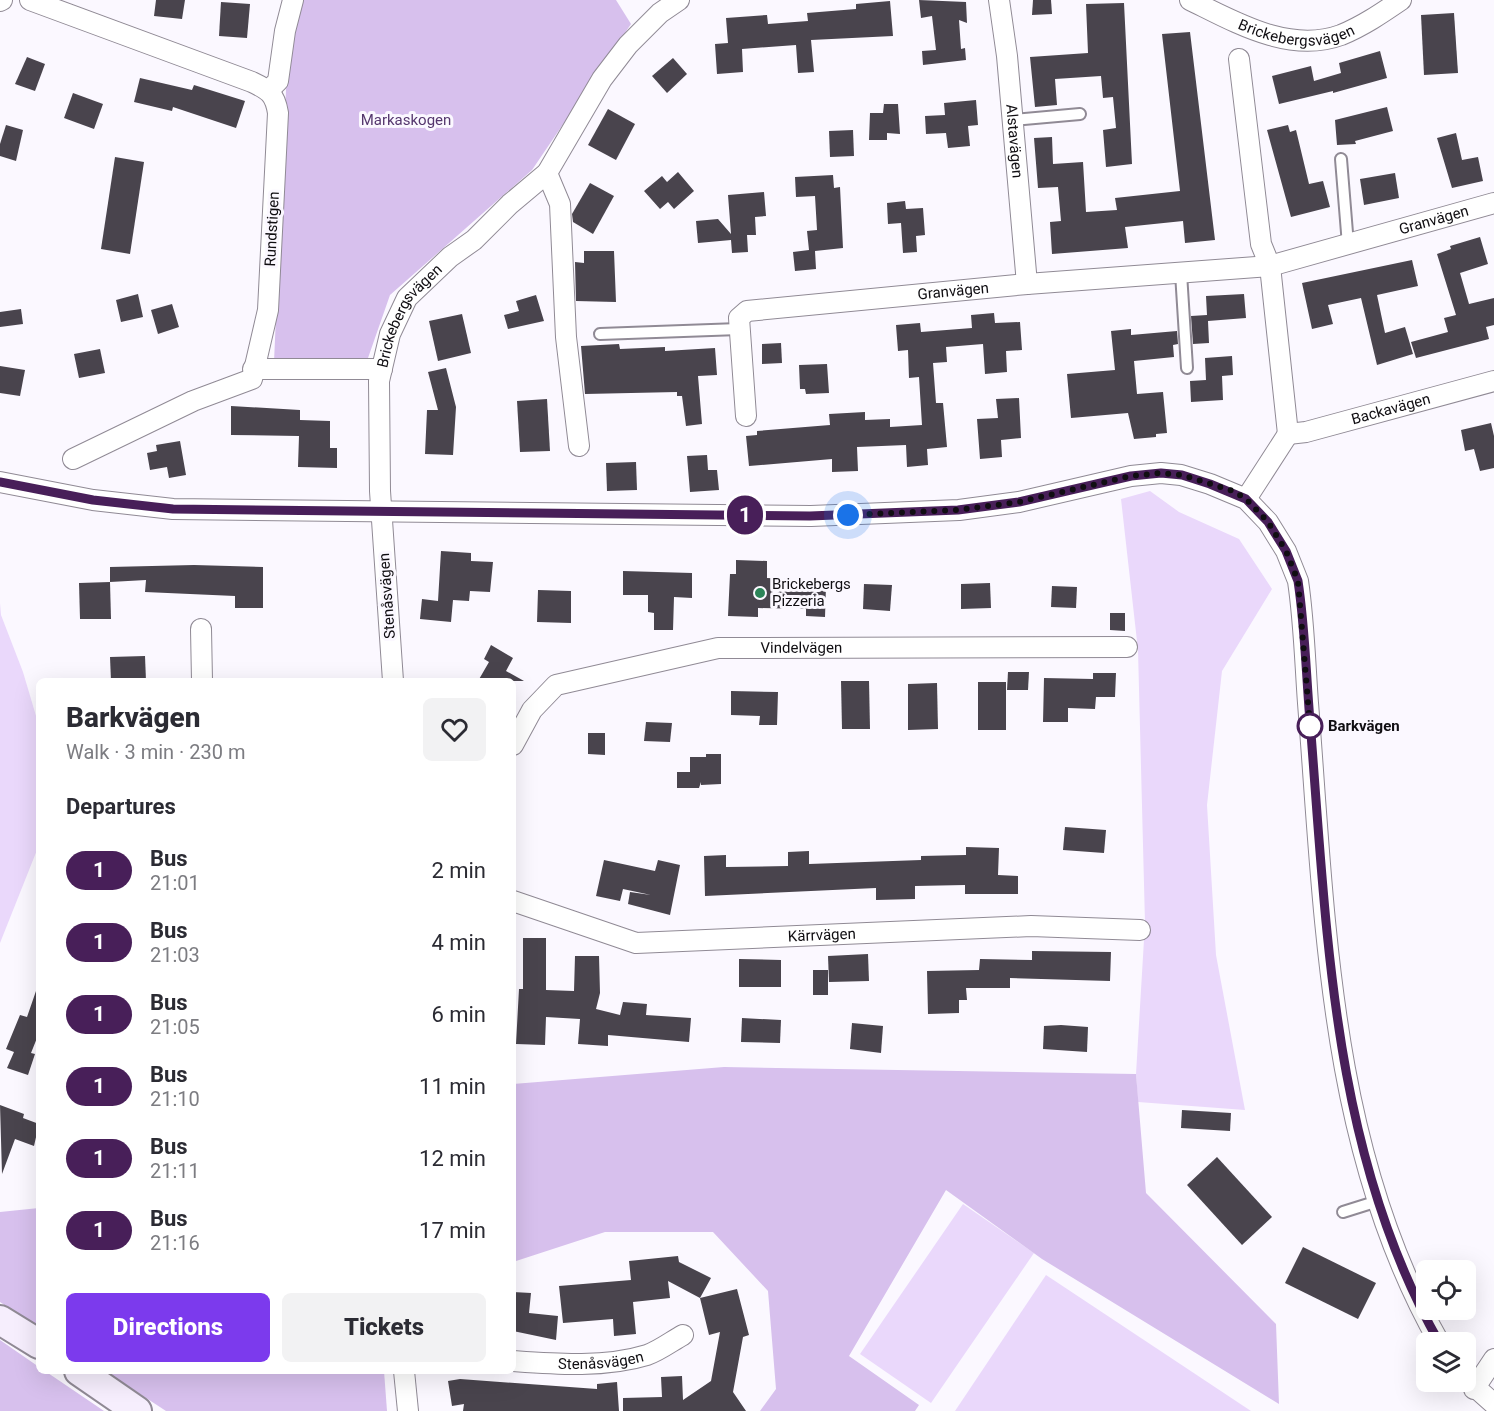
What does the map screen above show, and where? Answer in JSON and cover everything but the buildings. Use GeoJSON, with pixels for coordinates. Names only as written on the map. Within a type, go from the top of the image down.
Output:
{"type":"FeatureCollection","features":[{"type":"Feature","properties":{"kind":"main road"},"geometry":{"type":"LineString","coordinates":[[0,1320],[36,1342]]}},
{"type":"Feature","properties":{"kind":"main road"},"geometry":{"type":"LineString","coordinates":[[83,1374],[137,1411]]}},
{"type":"Feature","properties":{"kind":"street"},"geometry":{"type":"LineString","coordinates":[[30,0],[198,60],[268,90],[278,81],[285,31],[293,0]]}},
{"type":"Feature","properties":{"kind":"street","name":"Brickebergsvägen"},"geometry":{"type":"LineString","coordinates":[[381,511],[380,381],[390,334],[407,298],[450,257],[474,240],[510,204],[547,173],[608,70],[628,45],[660,13],[679,0]]}},
{"type":"Feature","properties":{"kind":"street","name":"Alstavägen"},"geometry":{"type":"LineString","coordinates":[[999,0],[1007,56],[1027,284]]}},
{"type":"Feature","properties":{"kind":"street","name":"Brickebergsvägen"},"geometry":{"type":"LineString","coordinates":[[1190,0],[1248,29],[1286,38],[1310,39],[1338,36],[1367,23],[1401,0]]}},
{"type":"Feature","properties":{"kind":"street"},"geometry":{"type":"LineString","coordinates":[[1239,59],[1261,244],[1270,266],[1288,434],[1246,499]]}},
{"type":"Feature","properties":{"kind":"street","name":"Rundstigen"},"geometry":{"type":"LineString","coordinates":[[254,369],[268,310],[274,206],[278,113],[276,97],[268,90]]}},
{"type":"Feature","properties":{"kind":"street"},"geometry":{"type":"LineString","coordinates":[[547,173],[560,204],[566,337],[579,446]]}},
{"type":"Feature","properties":{"kind":"street","name":"Granvägen"},"geometry":{"type":"LineString","coordinates":[[740,328],[739,318],[747,311],[1027,284],[1270,266],[1494,203]]}},
{"type":"Feature","properties":{"kind":"street"},"geometry":{"type":"LineString","coordinates":[[740,328],[746,416]]}},
{"type":"Feature","properties":{"kind":"street"},"geometry":{"type":"LineString","coordinates":[[72,459],[193,401],[252,379],[254,369],[382,369]]}},
{"type":"Feature","properties":{"kind":"street","name":"Backavägen"},"geometry":{"type":"LineString","coordinates":[[1288,434],[1306,432],[1494,381]]}},
{"type":"Feature","properties":{"kind":"street"},"geometry":{"type":"LineString","coordinates":[[0,482],[132,506],[381,511],[886,515],[958,510],[1019,502],[1131,476],[1161,473],[1201,481],[1246,499],[1268,522],[1286,551],[1298,581],[1336,1015],[1351,1106],[1378,1201],[1422,1313],[1433,1332]]}},
{"type":"Feature","properties":{"kind":"street","name":"Stenåsvägen"},"geometry":{"type":"LineString","coordinates":[[381,511],[393,678]]}},
{"type":"Feature","properties":{"kind":"street"},"geometry":{"type":"LineString","coordinates":[[201,629],[202,678]]}},
{"type":"Feature","properties":{"kind":"street","name":"Vindelvägen"},"geometry":{"type":"LineString","coordinates":[[516,739],[532,710],[556,685],[718,648],[1127,647]]}},
{"type":"Feature","properties":{"kind":"street","name":"Kärrvägen"},"geometry":{"type":"LineString","coordinates":[[516,902],[636,943],[929,928],[1031,926],[1140,930]]}},
{"type":"Feature","properties":{"kind":"street","name":"Stenåsvägen"},"geometry":{"type":"LineString","coordinates":[[516,1361],[576,1363],[615,1361],[648,1355],[683,1335]]}},
{"type":"Feature","properties":{"kind":"street"},"geometry":{"type":"LineString","coordinates":[[1476,1378],[1494,1359]]}},
{"type":"Feature","properties":{"kind":"street"},"geometry":{"type":"LineString","coordinates":[[404,1374],[408,1411]]}},
{"type":"Feature","properties":{"kind":"street"},"geometry":{"type":"LineString","coordinates":[[1476,1389],[1494,1404]]}},
{"type":"Feature","properties":{"kind":"lane"},"geometry":{"type":"LineString","coordinates":[[1013,120],[1080,114]]}},
{"type":"Feature","properties":{"kind":"lane"},"geometry":{"type":"LineString","coordinates":[[1341,159],[1348,245]]}},
{"type":"Feature","properties":{"kind":"lane"},"geometry":{"type":"LineString","coordinates":[[1181,273],[1187,368]]}},
{"type":"Feature","properties":{"kind":"lane"},"geometry":{"type":"LineString","coordinates":[[600,334],[740,328]]}},
{"type":"Feature","properties":{"kind":"lane"},"geometry":{"type":"LineString","coordinates":[[1343,1212],[1378,1201]]}},
{"type":"Feature","properties":{"kind":"shaded area"},"geometry":{"type":"Polygon","coordinates":[[[1150,491],[1179,512],[1239,539],[1272,589],[1222,671],[1207,805],[1216,955],[1245,1110],[1138,1102],[1136,1074],[1145,923],[1138,650],[1121,499],[1150,491]]]}},
{"type":"Feature","properties":{"kind":"shaded area"},"geometry":{"type":"Polygon","coordinates":[[[0,603],[1,615],[23,672],[36,716],[36,853],[0,943],[0,603]]]}},
{"type":"Feature","properties":{"kind":"shaded area"},"geometry":{"type":"Polygon","coordinates":[[[963,1204],[1034,1253],[931,1403],[860,1354],[963,1204]]]}},
{"type":"Feature","properties":{"kind":"shaded area"},"geometry":{"type":"Polygon","coordinates":[[[1046,1275],[1251,1411],[955,1411],[1046,1275]]]}},
{"type":"Feature","properties":{"kind":"green space","name":"Markaskogen"},"geometry":{"type":"Polygon","coordinates":[[[290,0],[616,0],[631,24],[532,170],[390,295],[368,358],[274,362],[290,0]]]}},
{"type":"Feature","properties":{"kind":"green space"},"geometry":{"type":"Polygon","coordinates":[[[724,1067],[1136,1074],[1146,1193],[1276,1324],[1279,1404],[1042,1259],[946,1190],[849,1356],[919,1405],[915,1411],[760,1411],[776,1389],[768,1291],[713,1232],[605,1232],[516,1261],[516,1084],[724,1067]]]}},
{"type":"Feature","properties":{"kind":"green space"},"geometry":{"type":"Polygon","coordinates":[[[36,1208],[36,1326],[0,1302],[0,1212],[36,1208]]]}},
{"type":"Feature","properties":{"kind":"green space"},"geometry":{"type":"Polygon","coordinates":[[[0,1340],[36,1365],[36,1374],[49,1374],[104,1411],[0,1411],[0,1340]]]}},
{"type":"Feature","properties":{"kind":"green space"},"geometry":{"type":"Polygon","coordinates":[[[110,1374],[384,1374],[387,1411],[166,1411],[110,1374]]]}},
{"type":"Feature","properties":{"kind":"bus line","name":"1"},"geometry":{"type":"LineString","coordinates":[[0,482],[93,500],[173,509],[470,514],[886,515],[958,510],[1019,502],[1131,476],[1161,473],[1182,475],[1233,491],[1246,499],[1268,522],[1286,551],[1298,581],[1318,831],[1336,1015],[1351,1106],[1382,1214],[1422,1313],[1433,1332]]}},
{"type":"Feature","properties":{"kind":"place","name":"Brickebergs Pizzeria"},"geometry":{"type":"Point","coordinates":[760,593]}},
{"type":"Feature","properties":{"kind":"place","name":"Barkvägen"},"geometry":{"type":"Point","coordinates":[1310,726]}},
{"type":"Feature","properties":{"kind":"route"},"geometry":{"type":"LineString","coordinates":[[848,515],[958,510],[1019,502],[1131,476],[1161,473],[1182,475],[1233,491],[1246,499],[1268,522],[1286,551],[1298,581],[1310,726]]}}]}
